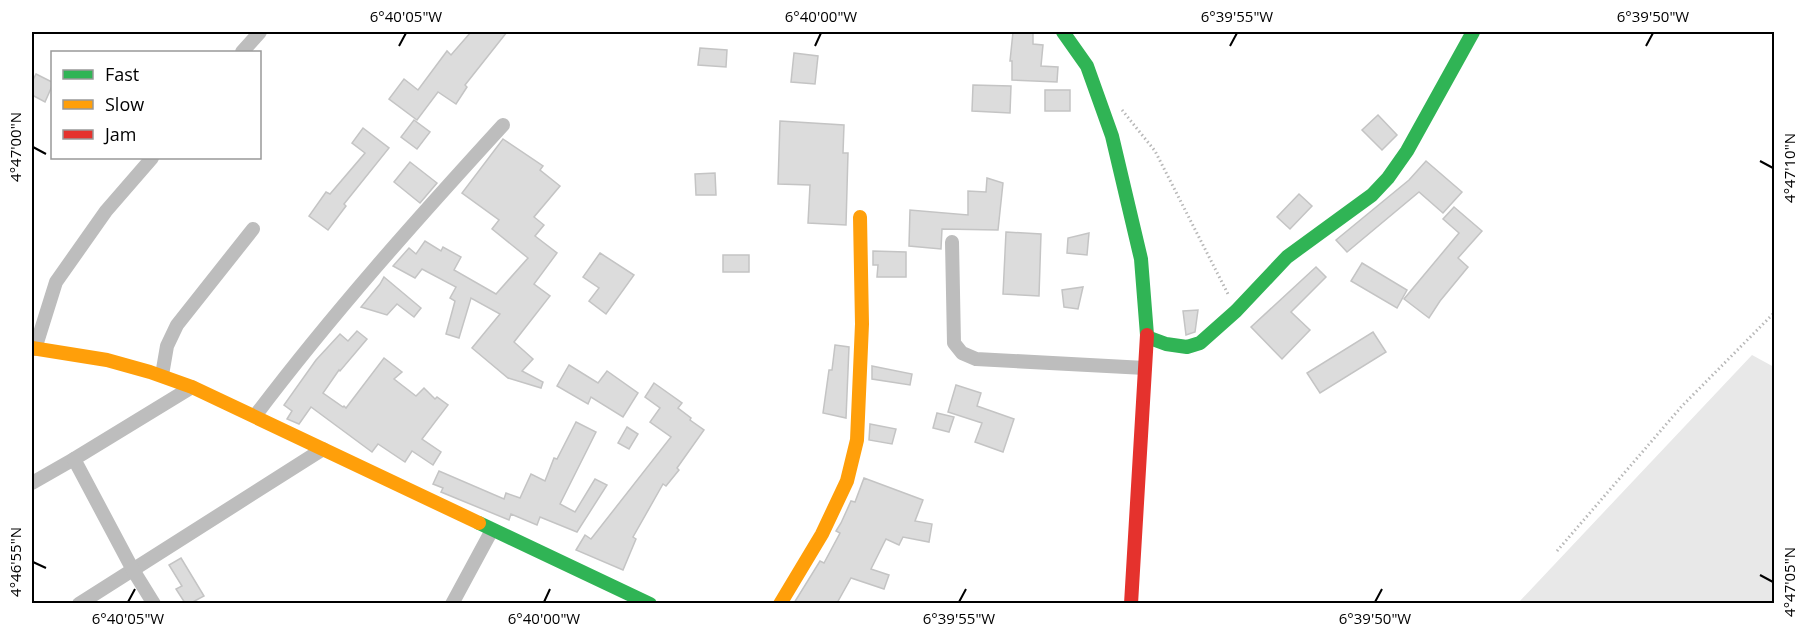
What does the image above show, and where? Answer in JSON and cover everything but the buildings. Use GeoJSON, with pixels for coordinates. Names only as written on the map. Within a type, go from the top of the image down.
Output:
{"type":"FeatureCollection","features":[{"type":"Feature","properties":{"kind":"street"},"geometry":{"type":"LineString","coordinates":[[243,51],[260,32]]}},
{"type":"Feature","properties":{"kind":"street"},"geometry":{"type":"LineString","coordinates":[[1062,32],[1087,66],[1112,136],[1141,259],[1147,337],[1131,603]]}},
{"type":"Feature","properties":{"kind":"street"},"geometry":{"type":"LineString","coordinates":[[1147,337],[1166,344],[1187,347],[1200,343],[1236,311],[1287,257],[1372,195],[1388,178],[1424,122],[1473,32]]}},
{"type":"Feature","properties":{"kind":"street"},"geometry":{"type":"LineString","coordinates":[[255,416],[295,363],[364,281],[502,124]]}},
{"type":"Feature","properties":{"kind":"street"},"geometry":{"type":"LineString","coordinates":[[151,159],[106,211],[56,282],[33,349],[80,354],[162,375],[192,387],[650,603]]}},
{"type":"Feature","properties":{"kind":"street"},"geometry":{"type":"LineString","coordinates":[[780,603],[822,534],[848,481],[857,440],[862,324],[860,217]]}},
{"type":"Feature","properties":{"kind":"street"},"geometry":{"type":"LineString","coordinates":[[162,375],[167,346],[177,325],[253,229]]}},
{"type":"Feature","properties":{"kind":"street"},"geometry":{"type":"LineString","coordinates":[[951,242],[954,343],[962,354],[976,359],[1145,368]]}},
{"type":"Feature","properties":{"kind":"street"},"geometry":{"type":"LineString","coordinates":[[32,483],[192,387]]}},
{"type":"Feature","properties":{"kind":"street"},"geometry":{"type":"LineString","coordinates":[[80,603],[323,449]]}},
{"type":"Feature","properties":{"kind":"street"},"geometry":{"type":"LineString","coordinates":[[74,459],[133,570],[154,603]]}},
{"type":"Feature","properties":{"kind":"street"},"geometry":{"type":"LineString","coordinates":[[452,603],[492,530]]}},
{"type":"Feature","properties":{"kind":"path"},"geometry":{"type":"LineString","coordinates":[[1121,109],[1155,151],[1236,311]]}},
{"type":"Feature","properties":{"kind":"path"},"geometry":{"type":"LineString","coordinates":[[1557,551],[1683,406],[1774,313]]}},
{"type":"Feature","properties":{"kind":"shaded area"},"geometry":{"type":"Polygon","coordinates":[[[1752,355],[1774,367],[1774,603],[1518,603],[1752,355]]]}},
{"type":"Feature","properties":{"kind":"traffic: fast"},"geometry":{"type":"LineString","coordinates":[[1063,32],[1087,66],[1112,136],[1141,259],[1147,335]]}},
{"type":"Feature","properties":{"kind":"traffic: fast"},"geometry":{"type":"LineString","coordinates":[[1147,337],[1166,344],[1187,347],[1200,343],[1236,311],[1287,257],[1372,195],[1388,178],[1407,151],[1473,32]]}},
{"type":"Feature","properties":{"kind":"traffic: fast"},"geometry":{"type":"LineString","coordinates":[[479,523],[650,604]]}},
{"type":"Feature","properties":{"kind":"traffic: slow"},"geometry":{"type":"LineString","coordinates":[[780,604],[822,534],[847,481],[857,440],[862,324],[860,217]]}},
{"type":"Feature","properties":{"kind":"traffic: slow"},"geometry":{"type":"LineString","coordinates":[[32,348],[107,360],[192,387],[479,523]]}},
{"type":"Feature","properties":{"kind":"traffic: jam"},"geometry":{"type":"LineString","coordinates":[[1131,604],[1147,335]]}}]}
